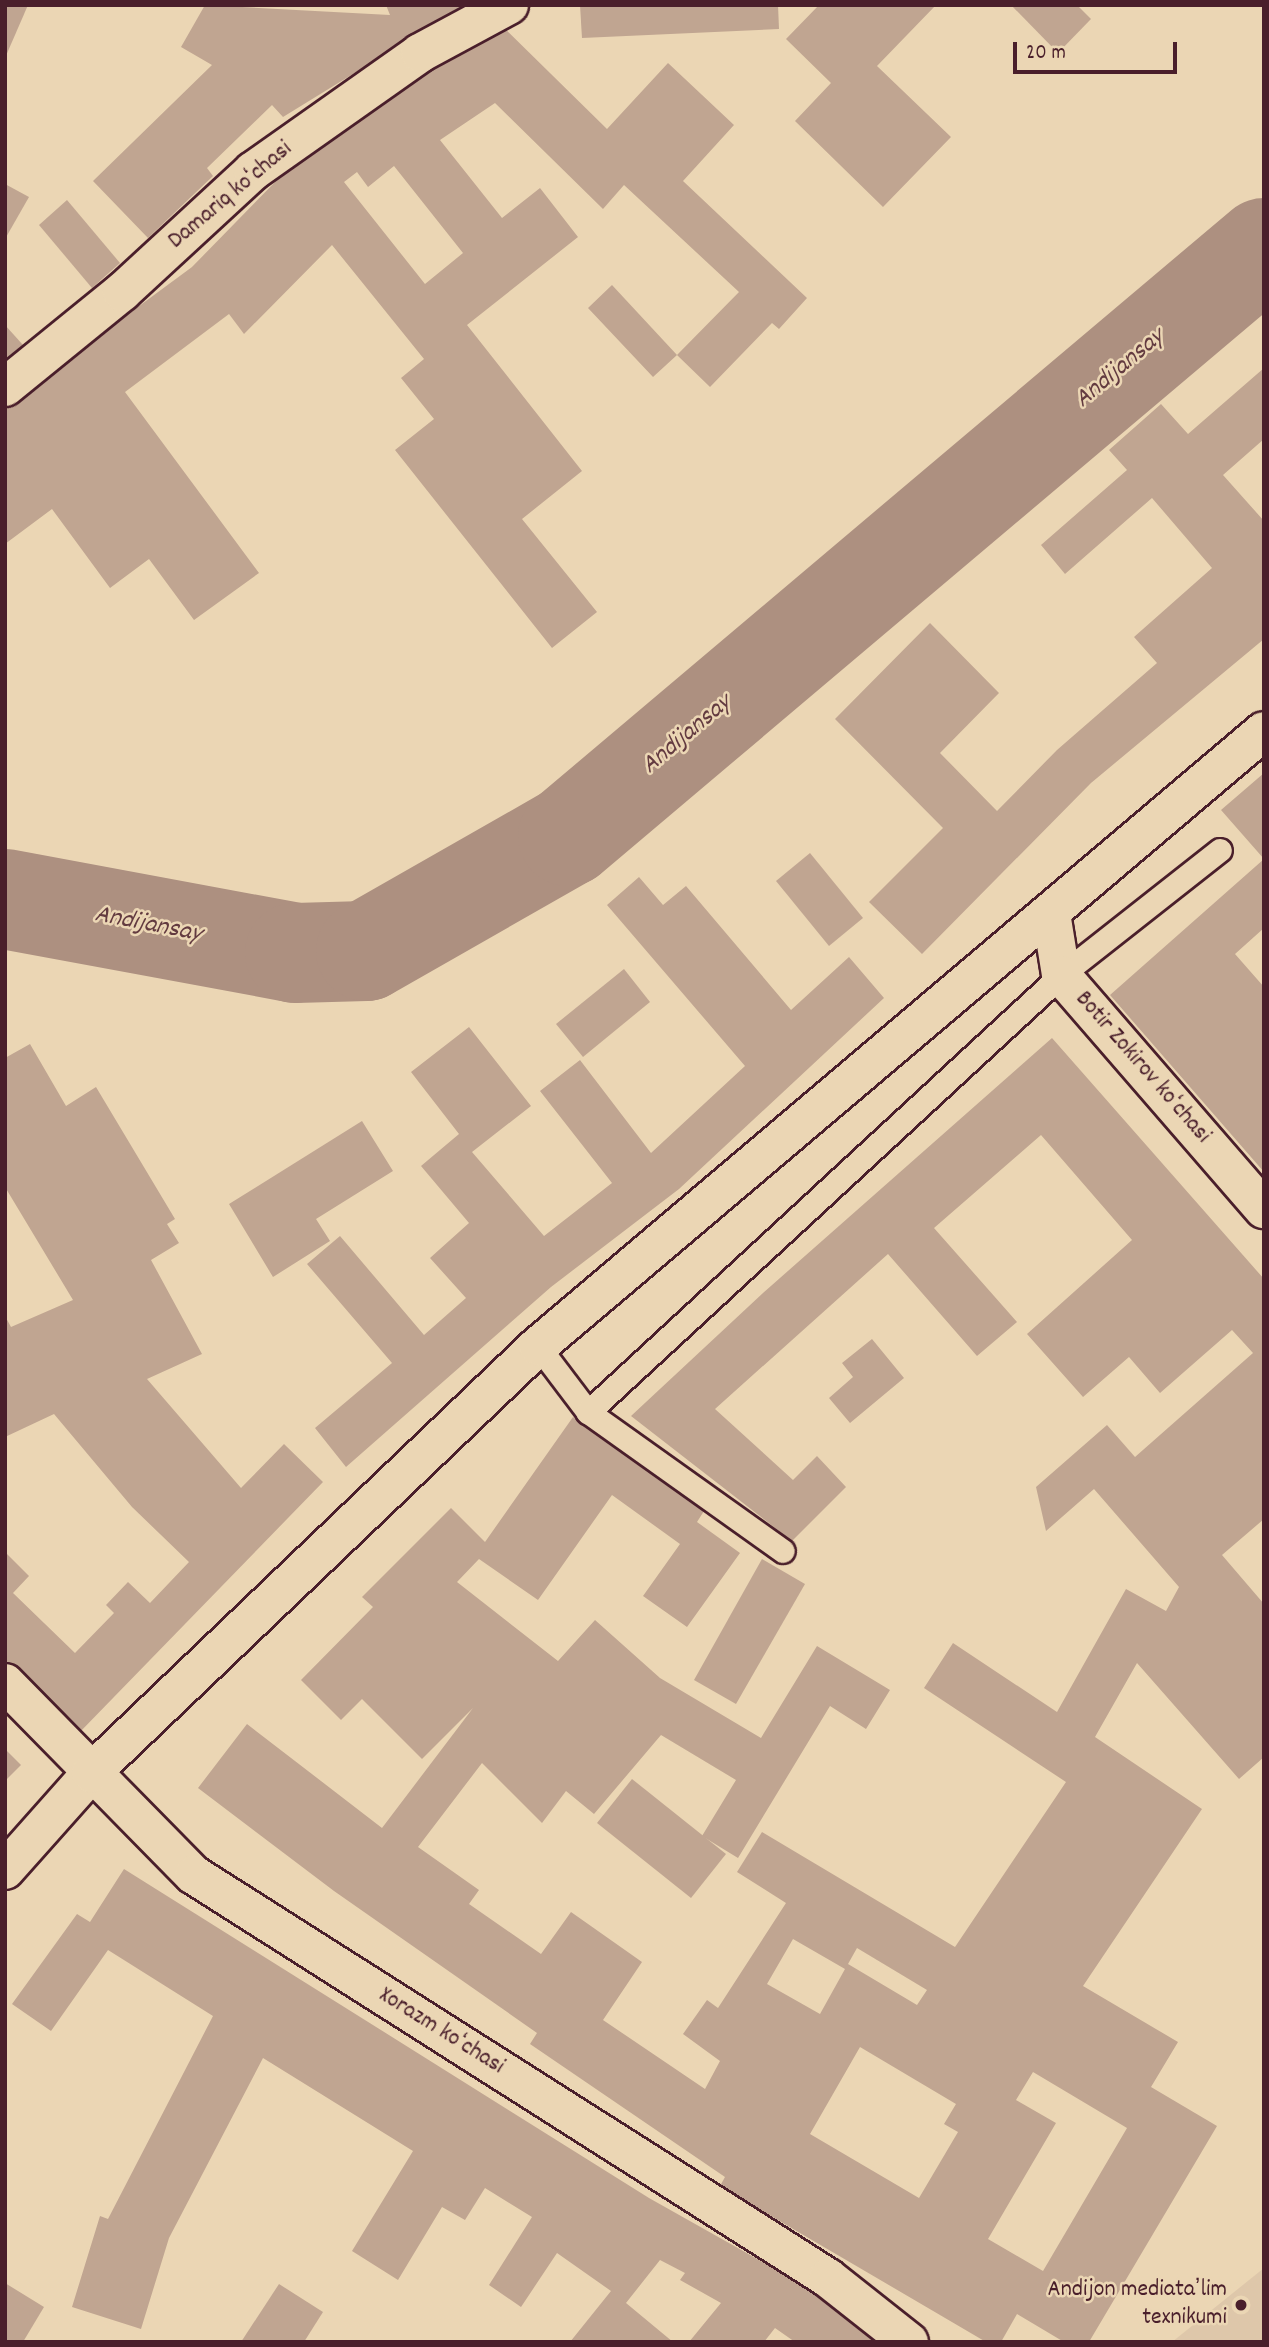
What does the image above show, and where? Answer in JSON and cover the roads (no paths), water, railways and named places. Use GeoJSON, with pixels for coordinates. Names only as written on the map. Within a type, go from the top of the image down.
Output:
{"type":"FeatureCollection","features":[{"type":"Feature","properties":{"kind":"street","name":"Damariq koʻchasi"},"geometry":{"type":"LineString","coordinates":[[5,387],[122,292],[253,171],[420,53],[509,5]]}},
{"type":"Feature","properties":{"kind":"street"},"geometry":{"type":"LineString","coordinates":[[5,1870],[91,1773],[538,1346],[1264,731]]}},
{"type":"Feature","properties":{"kind":"street","name":"Botir Zokirov koʻchasi"},"geometry":{"type":"LineString","coordinates":[[1051,913],[1061,975],[1264,1209]]}},
{"type":"Feature","properties":{"kind":"street","name":"Xorazm koʻchasi"},"geometry":{"type":"LineString","coordinates":[[5,1682],[91,1773],[194,1875],[828,2278],[909,2342]]}},
{"type":"Feature","properties":{"kind":"lane"},"geometry":{"type":"LineString","coordinates":[[588,1412],[1061,975],[1220,850]]}},
{"type":"Feature","properties":{"kind":"lane"},"geometry":{"type":"LineString","coordinates":[[538,1346],[588,1412],[783,1551]]}},
{"type":"Feature","properties":{"kind":"waterway","name":"Andijansay"},"geometry":{"type":"LineString","coordinates":[[5,899],[295,953],[366,951],[568,836],[1264,248]]}},
{"type":"Feature","properties":{"kind":"place","name":"Andijon mediataʼlim texnikumi"},"geometry":{"type":"Point","coordinates":[1241,2305]}}]}
